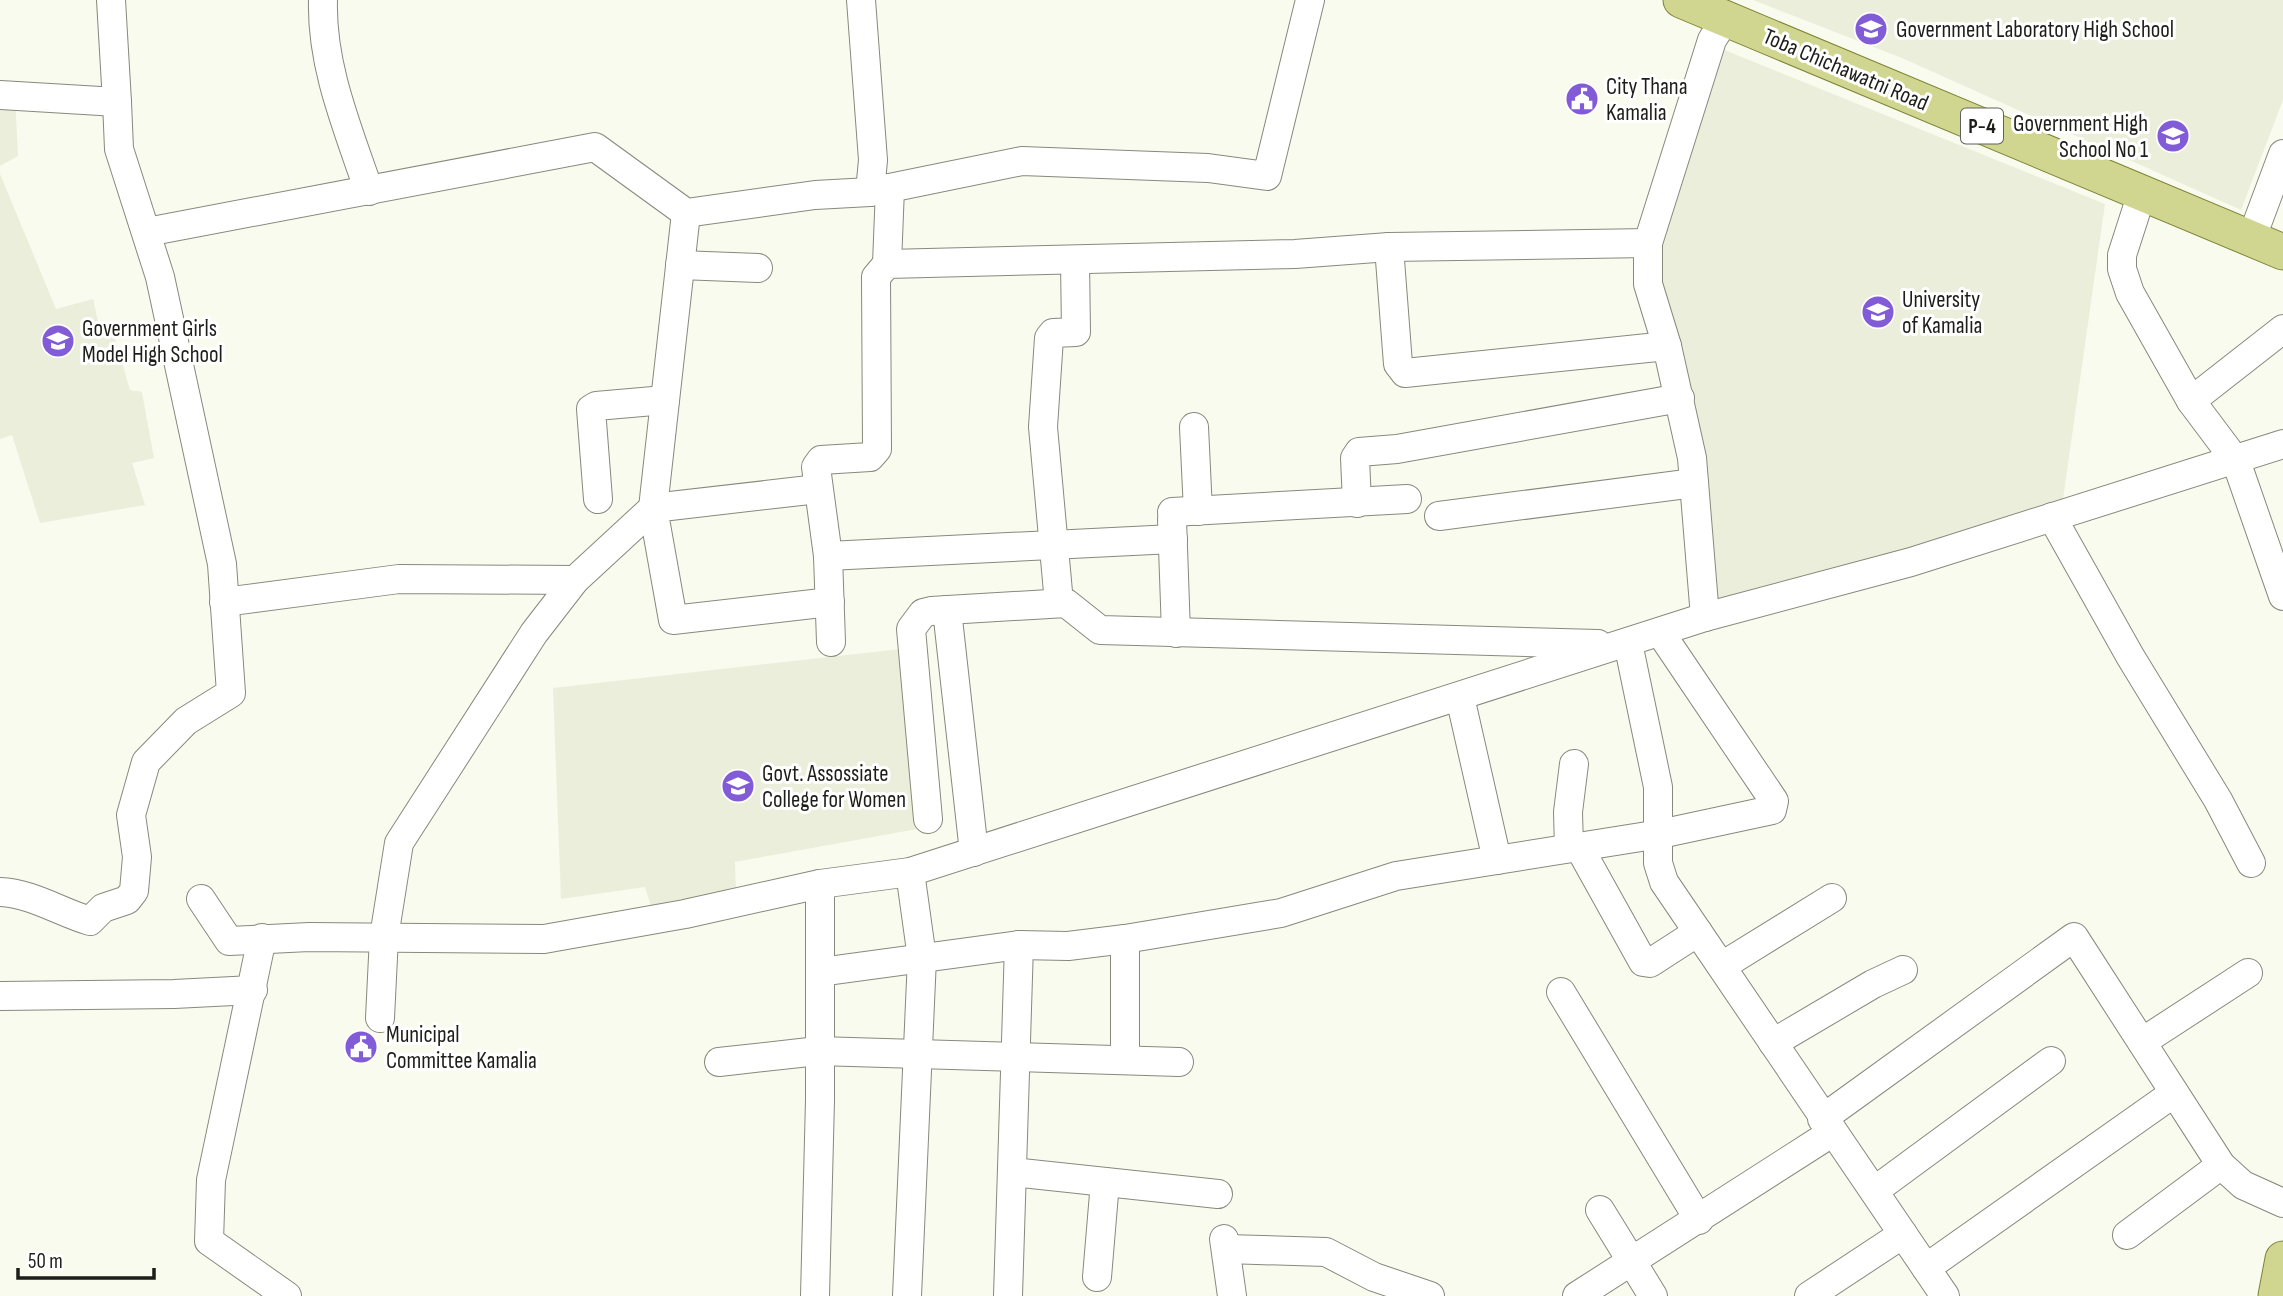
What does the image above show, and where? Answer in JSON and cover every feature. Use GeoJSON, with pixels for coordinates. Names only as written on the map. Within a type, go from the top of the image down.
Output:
{"type":"FeatureCollection","features":[{"type":"Feature","properties":{"kind":"main road","name":"Toba Chichawatni Road"},"geometry":{"type":"LineString","coordinates":[[1681,0],[2283,252]]}},
{"type":"Feature","properties":{"kind":"main road"},"geometry":{"type":"LineString","coordinates":[[2276,1296],[2283,1259]]}},
{"type":"Feature","properties":{"kind":"street"},"geometry":{"type":"LineString","coordinates":[[0,892],[20,892],[58,911],[90,921],[103,908],[127,900],[134,891],[137,858],[131,815],[146,762],[186,721],[231,693],[222,564],[160,277],[119,149],[111,0]]}},
{"type":"Feature","properties":{"kind":"street"},"geometry":{"type":"LineString","coordinates":[[323,0],[322,31],[340,106],[369,191]]}},
{"type":"Feature","properties":{"kind":"street"},"geometry":{"type":"LineString","coordinates":[[831,642],[828,556],[818,489],[817,462],[870,457],[877,449],[876,277],[887,264],[880,190],[873,160],[862,0]]}},
{"type":"Feature","properties":{"kind":"street"},"geometry":{"type":"LineString","coordinates":[[147,232],[595,148],[686,213],[815,195],[880,190],[1022,161],[1208,168],[1267,176],[1310,0]]}},
{"type":"Feature","properties":{"kind":"street"},"geometry":{"type":"LineString","coordinates":[[1705,617],[1694,483],[1680,398],[1648,284],[1647,243],[1712,40],[1726,18]]}},
{"type":"Feature","properties":{"kind":"street"},"geometry":{"type":"LineString","coordinates":[[0,96],[117,102]]}},
{"type":"Feature","properties":{"kind":"street"},"geometry":{"type":"LineString","coordinates":[[2252,237],[2283,154]]}},
{"type":"Feature","properties":{"kind":"street"},"geometry":{"type":"LineString","coordinates":[[2141,193],[2122,255],[2122,269],[2130,293],[2191,401],[2235,461],[2283,596]]}},
{"type":"Feature","properties":{"kind":"street"},"geometry":{"type":"LineString","coordinates":[[686,213],[653,508],[673,620],[830,602]]}},
{"type":"Feature","properties":{"kind":"street"},"geometry":{"type":"LineString","coordinates":[[887,264],[1295,254],[1389,247],[1647,243]]}},
{"type":"Feature","properties":{"kind":"street"},"geometry":{"type":"LineString","coordinates":[[1389,247],[1398,364],[1405,373],[1667,346]]}},
{"type":"Feature","properties":{"kind":"street"},"geometry":{"type":"LineString","coordinates":[[1059,603],[1042,427],[1049,338],[1053,333],[1076,332],[1075,261]]}},
{"type":"Feature","properties":{"kind":"street"},"geometry":{"type":"LineString","coordinates":[[680,265],[758,268]]}},
{"type":"Feature","properties":{"kind":"street"},"geometry":{"type":"LineString","coordinates":[[2191,401],[2283,330]]}},
{"type":"Feature","properties":{"kind":"street"},"geometry":{"type":"LineString","coordinates":[[1357,503],[1355,458],[1359,452],[1397,449],[1680,398]]}},
{"type":"Feature","properties":{"kind":"street"},"geometry":{"type":"LineString","coordinates":[[598,499],[591,409],[596,406],[666,400]]}},
{"type":"Feature","properties":{"kind":"street"},"geometry":{"type":"LineString","coordinates":[[1176,633],[1179,514],[1194,427]]}},
{"type":"Feature","properties":{"kind":"street"},"geometry":{"type":"LineString","coordinates":[[201,899],[229,942],[262,938],[544,939],[685,914],[820,884],[910,872],[1705,617],[1911,562],[2283,444]]}},
{"type":"Feature","properties":{"kind":"street"},"geometry":{"type":"LineString","coordinates":[[1439,516],[1694,483]]}},
{"type":"Feature","properties":{"kind":"street"},"geometry":{"type":"LineString","coordinates":[[380,1018],[384,937],[399,843],[488,703],[575,580],[653,508],[818,489]]}},
{"type":"Feature","properties":{"kind":"street"},"geometry":{"type":"LineString","coordinates":[[828,556],[1054,544],[1179,514],[1407,499]]}},
{"type":"Feature","properties":{"kind":"street"},"geometry":{"type":"LineString","coordinates":[[2053,516],[2130,656],[2218,800],[2252,863]]}},
{"type":"Feature","properties":{"kind":"street"},"geometry":{"type":"LineString","coordinates":[[224,602],[399,579],[575,580]]}},
{"type":"Feature","properties":{"kind":"street"},"geometry":{"type":"LineString","coordinates":[[928,819],[911,629],[923,613],[1059,603],[1069,604],[1097,629],[1625,644]]}},
{"type":"Feature","properties":{"kind":"street"},"geometry":{"type":"LineString","coordinates":[[947,610],[974,852]]}},
{"type":"Feature","properties":{"kind":"street"},"geometry":{"type":"LineString","coordinates":[[820,972],[1018,945],[1068,946],[1125,939],[1281,913],[1396,876],[1660,834],[1772,810],[1774,801],[1660,632]]}},
{"type":"Feature","properties":{"kind":"street"},"geometry":{"type":"LineString","coordinates":[[1625,644],[1657,779],[1660,834],[1658,863],[1664,882],[1945,1296]]}},
{"type":"Feature","properties":{"kind":"street"},"geometry":{"type":"LineString","coordinates":[[1460,697],[1497,860]]}},
{"type":"Feature","properties":{"kind":"street"},"geometry":{"type":"LineString","coordinates":[[1574,764],[1568,812],[1574,847],[1643,962],[1650,963],[1698,932]]}},
{"type":"Feature","properties":{"kind":"street"},"geometry":{"type":"LineString","coordinates":[[907,1296],[922,958],[910,872]]}},
{"type":"Feature","properties":{"kind":"street"},"geometry":{"type":"LineString","coordinates":[[815,1296],[820,1100],[820,884]]}},
{"type":"Feature","properties":{"kind":"street"},"geometry":{"type":"LineString","coordinates":[[1722,966],[1832,898]]}},
{"type":"Feature","properties":{"kind":"street"},"geometry":{"type":"LineString","coordinates":[[1577,1296],[1699,1220],[1828,1125],[2070,937],[2077,939],[2221,1164],[2243,1185],[2283,1203]]}},
{"type":"Feature","properties":{"kind":"street"},"geometry":{"type":"LineString","coordinates":[[262,938],[211,1180],[209,1241],[288,1296]]}},
{"type":"Feature","properties":{"kind":"street"},"geometry":{"type":"LineString","coordinates":[[1125,939],[1125,1060]]}},
{"type":"Feature","properties":{"kind":"street"},"geometry":{"type":"LineString","coordinates":[[1008,1296],[1018,945]]}},
{"type":"Feature","properties":{"kind":"street"},"geometry":{"type":"LineString","coordinates":[[1773,1043],[1873,984],[1903,970]]}},
{"type":"Feature","properties":{"kind":"street"},"geometry":{"type":"LineString","coordinates":[[2142,1042],[2248,973]]}},
{"type":"Feature","properties":{"kind":"street"},"geometry":{"type":"LineString","coordinates":[[0,996],[161,995],[253,989]]}},
{"type":"Feature","properties":{"kind":"street"},"geometry":{"type":"LineString","coordinates":[[1561,992],[1699,1220]]}},
{"type":"Feature","properties":{"kind":"street"},"geometry":{"type":"LineString","coordinates":[[719,1062],[818,1051],[1179,1062]]}},
{"type":"Feature","properties":{"kind":"street"},"geometry":{"type":"LineString","coordinates":[[1874,1191],[2051,1061]]}},
{"type":"Feature","properties":{"kind":"street"},"geometry":{"type":"LineString","coordinates":[[1926,1269],[2174,1094]]}},
{"type":"Feature","properties":{"kind":"street"},"geometry":{"type":"LineString","coordinates":[[2127,1235],[2221,1164]]}},
{"type":"Feature","properties":{"kind":"street"},"geometry":{"type":"LineString","coordinates":[[1012,1172],[1218,1194]]}},
{"type":"Feature","properties":{"kind":"street"},"geometry":{"type":"LineString","coordinates":[[1097,1277],[1105,1182]]}},
{"type":"Feature","properties":{"kind":"street"},"geometry":{"type":"LineString","coordinates":[[1600,1210],[1653,1296]]}},
{"type":"Feature","properties":{"kind":"street"},"geometry":{"type":"LineString","coordinates":[[1809,1296],[1903,1234]]}},
{"type":"Feature","properties":{"kind":"street"},"geometry":{"type":"LineString","coordinates":[[1232,1296],[1225,1244],[1326,1252],[1373,1286],[1430,1296]]}},
{"type":"Feature","properties":{"kind":"shaded area","name":"Government High School No 1"},"geometry":{"type":"Polygon","coordinates":[[[1753,0],[2283,0],[2283,100],[2241,210],[1902,58],[1753,0]]]}},
{"type":"Feature","properties":{"kind":"shaded area","name":"University of Kamalia"},"geometry":{"type":"Polygon","coordinates":[[[1717,47],[2105,204],[2061,513],[1710,609],[1656,284],[1657,241],[1717,47]]]}},
{"type":"Feature","properties":{"kind":"shaded area"},"geometry":{"type":"Polygon","coordinates":[[[0,96],[15,96],[18,156],[0,166],[0,96]]]}},
{"type":"Feature","properties":{"kind":"shaded area","name":"Government Girls Model High School"},"geometry":{"type":"Polygon","coordinates":[[[0,174],[56,309],[93,299],[99,326],[112,328],[130,390],[142,392],[154,458],[132,463],[145,505],[40,523],[12,435],[0,439],[0,174]]]}},
{"type":"Feature","properties":{"kind":"shaded area","name":"Govt. Assossiate College for Women"},"geometry":{"type":"Polygon","coordinates":[[[909,648],[923,828],[735,862],[736,893],[651,906],[645,887],[561,899],[553,688],[909,648]]]}},
{"type":"Feature","properties":{"kind":"place","name":"Government Laboratory High School"},"geometry":{"type":"Point","coordinates":[1871,29]}},
{"type":"Feature","properties":{"kind":"place","name":"City Thana Kamalia"},"geometry":{"type":"Point","coordinates":[1582,99]}},
{"type":"Feature","properties":{"kind":"place","name":"Government High School No 1"},"geometry":{"type":"Point","coordinates":[2173,136]}},
{"type":"Feature","properties":{"kind":"place","name":"University of Kamalia"},"geometry":{"type":"Point","coordinates":[1878,312]}},
{"type":"Feature","properties":{"kind":"place","name":"Government Girls Model High School"},"geometry":{"type":"Point","coordinates":[58,341]}},
{"type":"Feature","properties":{"kind":"place","name":"Govt. Assossiate College for Women"},"geometry":{"type":"Point","coordinates":[738,786]}},
{"type":"Feature","properties":{"kind":"place","name":"Municipal Committee Kamalia"},"geometry":{"type":"Point","coordinates":[361,1047]}}]}
